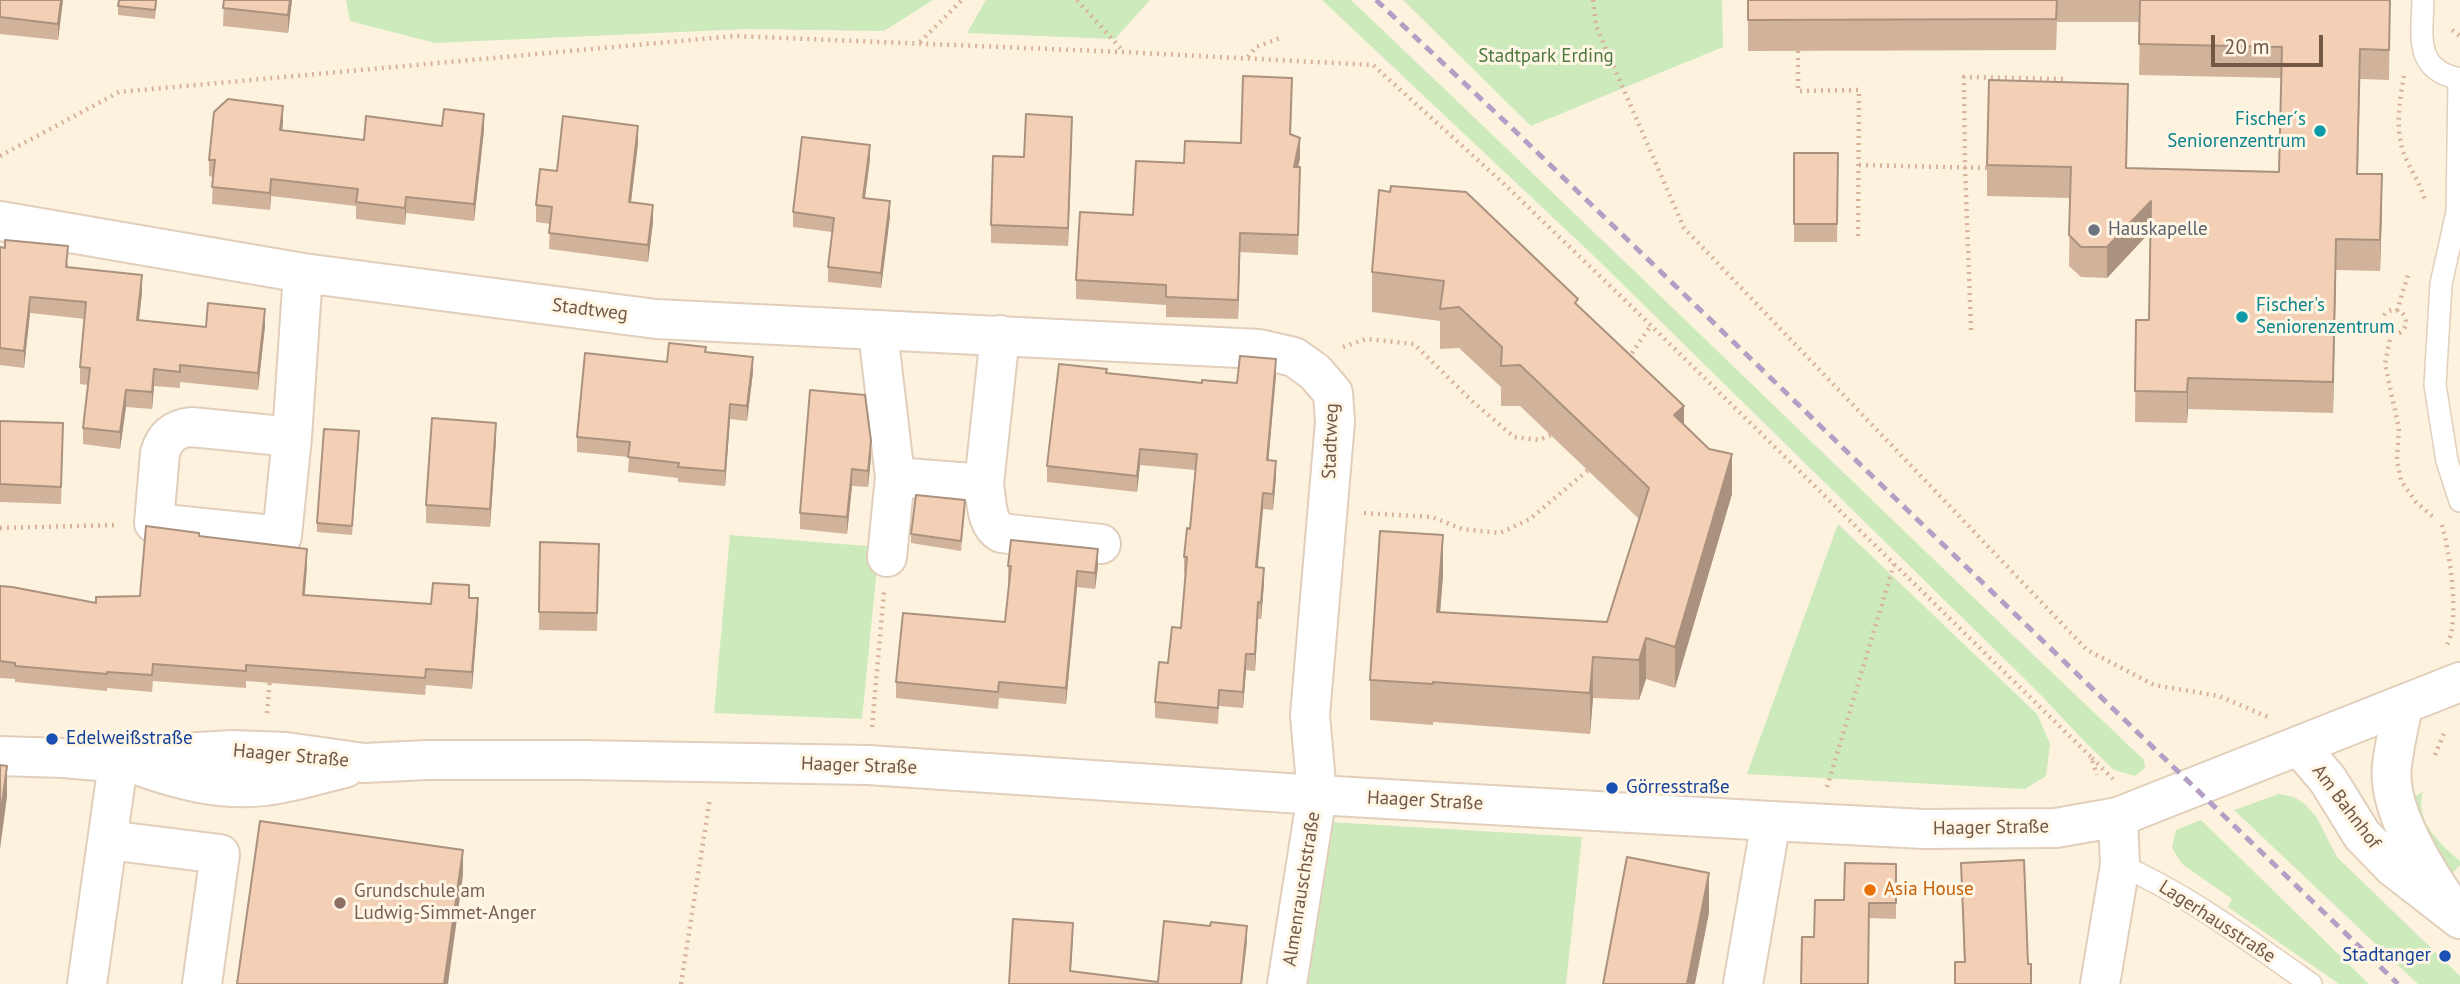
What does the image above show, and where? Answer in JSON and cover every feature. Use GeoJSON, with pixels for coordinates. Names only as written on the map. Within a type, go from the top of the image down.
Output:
{"type":"FeatureCollection","features":[{"type":"Feature","properties":{"kind":"street","name":"Stadtweg"},"geometry":{"type":"LineString","coordinates":[[0,221],[303,273],[656,319],[1259,349],[1294,357],[1315,372],[1333,393],[1335,422],[1310,715],[1317,795]]}},
{"type":"Feature","properties":{"kind":"street"},"geometry":{"type":"LineString","coordinates":[[292,437],[191,427],[171,433],[163,442],[160,453],[154,523],[282,536],[292,437],[303,273]]}},
{"type":"Feature","properties":{"kind":"street"},"geometry":{"type":"LineString","coordinates":[[878,331],[895,477],[887,557]]}},
{"type":"Feature","properties":{"kind":"street"},"geometry":{"type":"LineString","coordinates":[[1000,335],[984,484],[989,520],[993,528],[1001,533],[1101,544]]}},
{"type":"Feature","properties":{"kind":"street"},"geometry":{"type":"LineString","coordinates":[[895,477],[984,484]]}},
{"type":"Feature","properties":{"kind":"street","name":"Haager Straße"},"geometry":{"type":"LineString","coordinates":[[0,756],[127,764],[182,754],[232,750],[286,752],[364,763],[427,760],[868,765],[1317,795],[1771,821],[1924,829],[2056,828],[2118,817],[2288,734],[2403,706],[2451,665]]}},
{"type":"Feature","properties":{"kind":"street","name":"Am Bahnhof"},"geometry":{"type":"LineString","coordinates":[[2403,706],[2391,767],[2392,790],[2403,822],[2421,859],[2460,919]]}},
{"type":"Feature","properties":{"kind":"street","name":"Am Bahnhof"},"geometry":{"type":"LineString","coordinates":[[2288,734],[2328,780],[2362,835],[2393,867],[2460,919]]}},
{"type":"Feature","properties":{"kind":"street"},"geometry":{"type":"LineString","coordinates":[[87,984],[108,840],[127,764]]}},
{"type":"Feature","properties":{"kind":"street","name":"Almenrauschstraße"},"geometry":{"type":"LineString","coordinates":[[1287,984],[1317,795]]}},
{"type":"Feature","properties":{"kind":"street"},"geometry":{"type":"LineString","coordinates":[[2100,984],[2120,865],[2118,817]]}},
{"type":"Feature","properties":{"kind":"street"},"geometry":{"type":"LineString","coordinates":[[1743,984],[1771,821]]}},
{"type":"Feature","properties":{"kind":"street"},"geometry":{"type":"LineString","coordinates":[[108,840],[220,854],[202,984]]}},
{"type":"Feature","properties":{"kind":"lane"},"geometry":{"type":"LineString","coordinates":[[2423,0],[2423,51],[2431,66],[2442,75],[2460,79],[2457,212],[2441,284],[2435,385],[2447,461],[2460,501]]}},
{"type":"Feature","properties":{"kind":"lane","name":"Lagerhausstraße"},"geometry":{"type":"LineString","coordinates":[[2120,865],[2208,912],[2311,984]]}},
{"type":"Feature","properties":{"kind":"path"},"geometry":{"type":"LineString","coordinates":[[919,43],[962,0]]}},
{"type":"Feature","properties":{"kind":"path"},"geometry":{"type":"LineString","coordinates":[[1077,0],[1123,52]]}},
{"type":"Feature","properties":{"kind":"path"},"geometry":{"type":"LineString","coordinates":[[1593,0],[1595,26],[1684,228],[2087,650],[2154,685],[2219,696],[2288,734]]}},
{"type":"Feature","properties":{"kind":"path"},"geometry":{"type":"LineString","coordinates":[[0,156],[119,92],[735,36],[1373,65],[1502,182],[1651,325],[2113,779]]}},
{"type":"Feature","properties":{"kind":"path"},"geometry":{"type":"LineString","coordinates":[[1248,58],[1256,47],[1283,37]]}},
{"type":"Feature","properties":{"kind":"path"},"geometry":{"type":"LineString","coordinates":[[1798,51],[1798,91],[1859,90],[1858,240]]}},
{"type":"Feature","properties":{"kind":"path"},"geometry":{"type":"LineString","coordinates":[[2423,51],[2406,69],[2399,104],[2400,135],[2406,160],[2422,185],[2426,205]]}},
{"type":"Feature","properties":{"kind":"path"},"geometry":{"type":"LineString","coordinates":[[1971,330],[1964,76],[2066,79]]}},
{"type":"Feature","properties":{"kind":"path"},"geometry":{"type":"LineString","coordinates":[[1859,165],[1987,168]]}},
{"type":"Feature","properties":{"kind":"path"},"geometry":{"type":"LineString","coordinates":[[2397,311],[2408,275]]}},
{"type":"Feature","properties":{"kind":"path"},"geometry":{"type":"LineString","coordinates":[[2389,311],[2397,311],[2403,315],[2405,325],[2398,332],[2391,333],[2383,326],[2382,319],[2389,311]]}},
{"type":"Feature","properties":{"kind":"path"},"geometry":{"type":"LineString","coordinates":[[1627,360],[1651,325]]}},
{"type":"Feature","properties":{"kind":"path"},"geometry":{"type":"LineString","coordinates":[[2391,333],[2385,364],[2399,429],[2397,459],[2401,481],[2416,502],[2442,525],[2454,579],[2457,617],[2450,642],[2451,665]]}},
{"type":"Feature","properties":{"kind":"path"},"geometry":{"type":"LineString","coordinates":[[1315,372],[1334,350],[1366,339],[1414,344],[1472,401],[1514,437],[1539,440],[1551,435]]}},
{"type":"Feature","properties":{"kind":"path"},"geometry":{"type":"LineString","coordinates":[[1328,510],[1432,517],[1462,529],[1500,533],[1531,519],[1588,470]]}},
{"type":"Feature","properties":{"kind":"path"},"geometry":{"type":"LineString","coordinates":[[0,528],[154,523]]}},
{"type":"Feature","properties":{"kind":"path"},"geometry":{"type":"LineString","coordinates":[[868,765],[887,557]]}},
{"type":"Feature","properties":{"kind":"path"},"geometry":{"type":"LineString","coordinates":[[1827,787],[1894,564]]}},
{"type":"Feature","properties":{"kind":"path"},"geometry":{"type":"LineString","coordinates":[[266,724],[271,670]]}},
{"type":"Feature","properties":{"kind":"path"},"geometry":{"type":"LineString","coordinates":[[2434,758],[2443,733],[2449,726]]}},
{"type":"Feature","properties":{"kind":"path"},"geometry":{"type":"LineString","coordinates":[[2091,757],[2097,775]]}},
{"type":"Feature","properties":{"kind":"path"},"geometry":{"type":"LineString","coordinates":[[681,984],[714,762]]}},
{"type":"Feature","properties":{"kind":"green space"},"geometry":{"type":"Polygon","coordinates":[[[346,0],[933,0],[884,31],[747,29],[435,43],[350,21],[346,0]]]}},
{"type":"Feature","properties":{"kind":"green space"},"geometry":{"type":"Polygon","coordinates":[[[986,0],[1150,0],[1115,39],[967,33],[986,0]]]}},
{"type":"Feature","properties":{"kind":"green space"},"geometry":{"type":"Polygon","coordinates":[[[1322,0],[1351,0],[2144,760],[2145,768],[2135,776],[2114,770],[1597,259],[1322,0]]]}},
{"type":"Feature","properties":{"kind":"green space","name":"Stadtpark Erding"},"geometry":{"type":"Polygon","coordinates":[[[1403,0],[1722,0],[1723,47],[1531,126],[1403,0]]]}},
{"type":"Feature","properties":{"kind":"green space"},"geometry":{"type":"Polygon","coordinates":[[[1838,524],[2037,714],[2050,744],[2046,776],[2025,789],[1747,774],[1838,524]]]}},
{"type":"Feature","properties":{"kind":"green space"},"geometry":{"type":"Polygon","coordinates":[[[730,535],[879,547],[862,719],[714,713],[730,535]]]}},
{"type":"Feature","properties":{"kind":"green space"},"geometry":{"type":"Polygon","coordinates":[[[2423,792],[2421,802],[2425,822],[2437,839],[2460,861],[2453,873],[2436,853],[2412,798],[2423,792]]]}},
{"type":"Feature","properties":{"kind":"green space"},"geometry":{"type":"Polygon","coordinates":[[[2279,794],[2294,797],[2305,804],[2317,818],[2337,857],[2460,976],[2460,984],[2418,984],[2234,810],[2279,794]]]}},
{"type":"Feature","properties":{"kind":"green space"},"geometry":{"type":"Polygon","coordinates":[[[2201,820],[2369,984],[2339,984],[2228,907],[2232,899],[2182,864],[2172,848],[2176,830],[2201,820]]]}},
{"type":"Feature","properties":{"kind":"green space"},"geometry":{"type":"Polygon","coordinates":[[[1329,822],[1582,837],[1566,984],[1306,984],[1329,822]]]}},
{"type":"Feature","properties":{"kind":"building"},"geometry":{"type":"Polygon","coordinates":[[[0,0],[61,0],[58,24],[0,17],[0,0]]]}},
{"type":"Feature","properties":{"kind":"building"},"geometry":{"type":"Polygon","coordinates":[[[119,0],[156,0],[155,10],[118,6],[119,0]]]}},
{"type":"Feature","properties":{"kind":"building"},"geometry":{"type":"Polygon","coordinates":[[[224,0],[290,0],[288,15],[223,8],[224,0]]]}},
{"type":"Feature","properties":{"kind":"building"},"geometry":{"type":"Polygon","coordinates":[[[1748,0],[2057,0],[2056,19],[1748,20],[1748,0]]]}},
{"type":"Feature","properties":{"kind":"building"},"geometry":{"type":"Polygon","coordinates":[[[2140,0],[2390,0],[2389,50],[2360,49],[2357,174],[2382,174],[2380,240],[2336,239],[2333,382],[2188,378],[2187,392],[2135,391],[2136,320],[2149,320],[2151,201],[2107,247],[2081,247],[2069,235],[2071,167],[1987,165],[1989,80],[2128,84],[2126,168],[2279,172],[2282,47],[2139,44],[2140,0]]]}},
{"type":"Feature","properties":{"kind":"building"},"geometry":{"type":"Polygon","coordinates":[[[1243,76],[1292,78],[1290,134],[1300,138],[1294,167],[1300,167],[1298,235],[1240,233],[1238,300],[1166,297],[1166,285],[1076,280],[1080,212],[1133,215],[1136,161],[1184,163],[1185,141],[1241,143],[1243,76]]]}},
{"type":"Feature","properties":{"kind":"building"},"geometry":{"type":"Polygon","coordinates":[[[228,99],[283,106],[280,130],[364,140],[366,116],[442,126],[444,109],[484,114],[474,204],[406,197],[405,208],[356,202],[358,189],[271,179],[270,193],[212,187],[215,160],[209,160],[214,112],[228,99]]]}},
{"type":"Feature","properties":{"kind":"building"},"geometry":{"type":"Polygon","coordinates":[[[1026,114],[1072,117],[1068,228],[991,225],[993,156],[1024,157],[1026,114]]]}},
{"type":"Feature","properties":{"kind":"building"},"geometry":{"type":"Polygon","coordinates":[[[563,116],[638,126],[629,202],[653,205],[648,245],[549,233],[552,207],[536,205],[540,169],[557,171],[563,116]]]}},
{"type":"Feature","properties":{"kind":"building"},"geometry":{"type":"Polygon","coordinates":[[[802,137],[870,145],[863,198],[890,201],[881,273],[828,267],[834,218],[793,212],[802,137]]]}},
{"type":"Feature","properties":{"kind":"building"},"geometry":{"type":"Polygon","coordinates":[[[1794,153],[1838,153],[1837,224],[1794,224],[1794,153]]]}},
{"type":"Feature","properties":{"kind":"building"},"geometry":{"type":"Polygon","coordinates":[[[1391,186],[1466,192],[1578,299],[1575,303],[1684,406],[1674,415],[1709,449],[1732,454],[1675,647],[1646,638],[1639,660],[1593,657],[1590,693],[1370,680],[1380,531],[1443,535],[1437,612],[1607,622],[1649,488],[1520,365],[1501,366],[1502,347],[1459,307],[1440,309],[1444,281],[1372,272],[1379,190],[1390,192],[1391,186]]]}},
{"type":"Feature","properties":{"kind":"building"},"geometry":{"type":"Polygon","coordinates":[[[5,240],[68,246],[66,267],[142,275],[137,320],[206,327],[208,303],[265,309],[258,373],[180,365],[180,372],[154,369],[152,392],[126,390],[120,432],[83,428],[90,368],[80,367],[86,302],[30,297],[24,351],[0,348],[0,247],[5,248],[5,240]]]}},
{"type":"Feature","properties":{"kind":"building"},"geometry":{"type":"Polygon","coordinates":[[[669,343],[706,347],[705,352],[753,357],[747,406],[730,404],[725,471],[678,467],[679,463],[628,457],[630,442],[577,437],[585,353],[667,362],[669,343]]]}},
{"type":"Feature","properties":{"kind":"building"},"geometry":{"type":"Polygon","coordinates":[[[1240,356],[1276,359],[1267,460],[1276,461],[1273,494],[1263,493],[1256,567],[1264,568],[1261,603],[1258,602],[1255,654],[1246,654],[1243,692],[1219,690],[1218,708],[1155,702],[1159,662],[1168,663],[1172,627],[1181,628],[1187,557],[1184,557],[1187,528],[1190,529],[1197,454],[1140,449],[1137,476],[1047,466],[1059,364],[1107,369],[1106,373],[1202,383],[1202,380],[1237,383],[1240,356]]]}},
{"type":"Feature","properties":{"kind":"building"},"geometry":{"type":"Polygon","coordinates":[[[810,390],[865,395],[871,441],[868,471],[852,469],[847,517],[800,513],[810,390]]]}},
{"type":"Feature","properties":{"kind":"building"},"geometry":{"type":"Polygon","coordinates":[[[432,418],[496,423],[490,509],[426,505],[432,418]]]}},
{"type":"Feature","properties":{"kind":"building"},"geometry":{"type":"Polygon","coordinates":[[[0,421],[63,423],[61,487],[0,484],[0,421]]]}},
{"type":"Feature","properties":{"kind":"building"},"geometry":{"type":"Polygon","coordinates":[[[324,429],[359,431],[352,526],[317,523],[324,429]]]}},
{"type":"Feature","properties":{"kind":"building"},"geometry":{"type":"Polygon","coordinates":[[[916,495],[965,500],[961,541],[911,534],[916,495]]]}},
{"type":"Feature","properties":{"kind":"building"},"geometry":{"type":"Polygon","coordinates":[[[146,526],[199,533],[199,536],[307,549],[303,595],[431,604],[433,583],[469,585],[469,598],[478,598],[472,672],[426,669],[425,678],[246,665],[246,671],[153,664],[152,675],[107,674],[15,666],[15,663],[0,661],[0,586],[96,603],[96,597],[140,596],[146,526]]]}},
{"type":"Feature","properties":{"kind":"building"},"geometry":{"type":"Polygon","coordinates":[[[1011,540],[1098,549],[1095,573],[1077,571],[1066,688],[999,682],[998,692],[896,682],[903,613],[1005,622],[1011,540]]]}},
{"type":"Feature","properties":{"kind":"building"},"geometry":{"type":"Polygon","coordinates":[[[540,542],[599,544],[597,613],[539,612],[540,542]]]}},
{"type":"Feature","properties":{"kind":"building"},"geometry":{"type":"Polygon","coordinates":[[[0,765],[7,766],[0,818],[0,765]]]}},
{"type":"Feature","properties":{"kind":"building"},"geometry":{"type":"Polygon","coordinates":[[[260,821],[463,850],[444,984],[237,984],[260,821]]]}},
{"type":"Feature","properties":{"kind":"building"},"geometry":{"type":"Polygon","coordinates":[[[1627,857],[1709,873],[1687,984],[1603,984],[1627,857]]]}},
{"type":"Feature","properties":{"kind":"building"},"geometry":{"type":"Polygon","coordinates":[[[2024,860],[2031,984],[1955,984],[1955,962],[1965,962],[1961,863],[2024,860]]]}},
{"type":"Feature","properties":{"kind":"building"},"geometry":{"type":"Polygon","coordinates":[[[1845,863],[1896,864],[1896,903],[1869,903],[1868,984],[1801,984],[1802,937],[1814,937],[1815,900],[1844,900],[1845,863]]]}},
{"type":"Feature","properties":{"kind":"building"},"geometry":{"type":"Polygon","coordinates":[[[1013,919],[1073,923],[1070,971],[1158,982],[1164,921],[1210,926],[1211,922],[1247,926],[1241,984],[1009,984],[1013,919]]]}},
{"type":"Feature","properties":{"kind":"railway"},"geometry":{"type":"LineString","coordinates":[[1376,0],[2398,984]]}},
{"type":"Feature","properties":{"kind":"place","name":"Fischer´s Seniorenzentrum"},"geometry":{"type":"Point","coordinates":[2320,131]}},
{"type":"Feature","properties":{"kind":"place","name":"Hauskapelle"},"geometry":{"type":"Point","coordinates":[2094,230]}},
{"type":"Feature","properties":{"kind":"place","name":"Fischer's Seniorenzentrum"},"geometry":{"type":"Point","coordinates":[2242,317]}},
{"type":"Feature","properties":{"kind":"place","name":"Edelweißstraße"},"geometry":{"type":"Point","coordinates":[52,739]}},
{"type":"Feature","properties":{"kind":"place","name":"Görresstraße"},"geometry":{"type":"Point","coordinates":[1612,788]}},
{"type":"Feature","properties":{"kind":"place","name":"Asia House"},"geometry":{"type":"Point","coordinates":[1870,890]}},
{"type":"Feature","properties":{"kind":"place","name":"Grundschule am Ludwig-Simmet-Anger"},"geometry":{"type":"Point","coordinates":[340,903]}},
{"type":"Feature","properties":{"kind":"place","name":"Stadtanger"},"geometry":{"type":"Point","coordinates":[2445,956]}}]}
